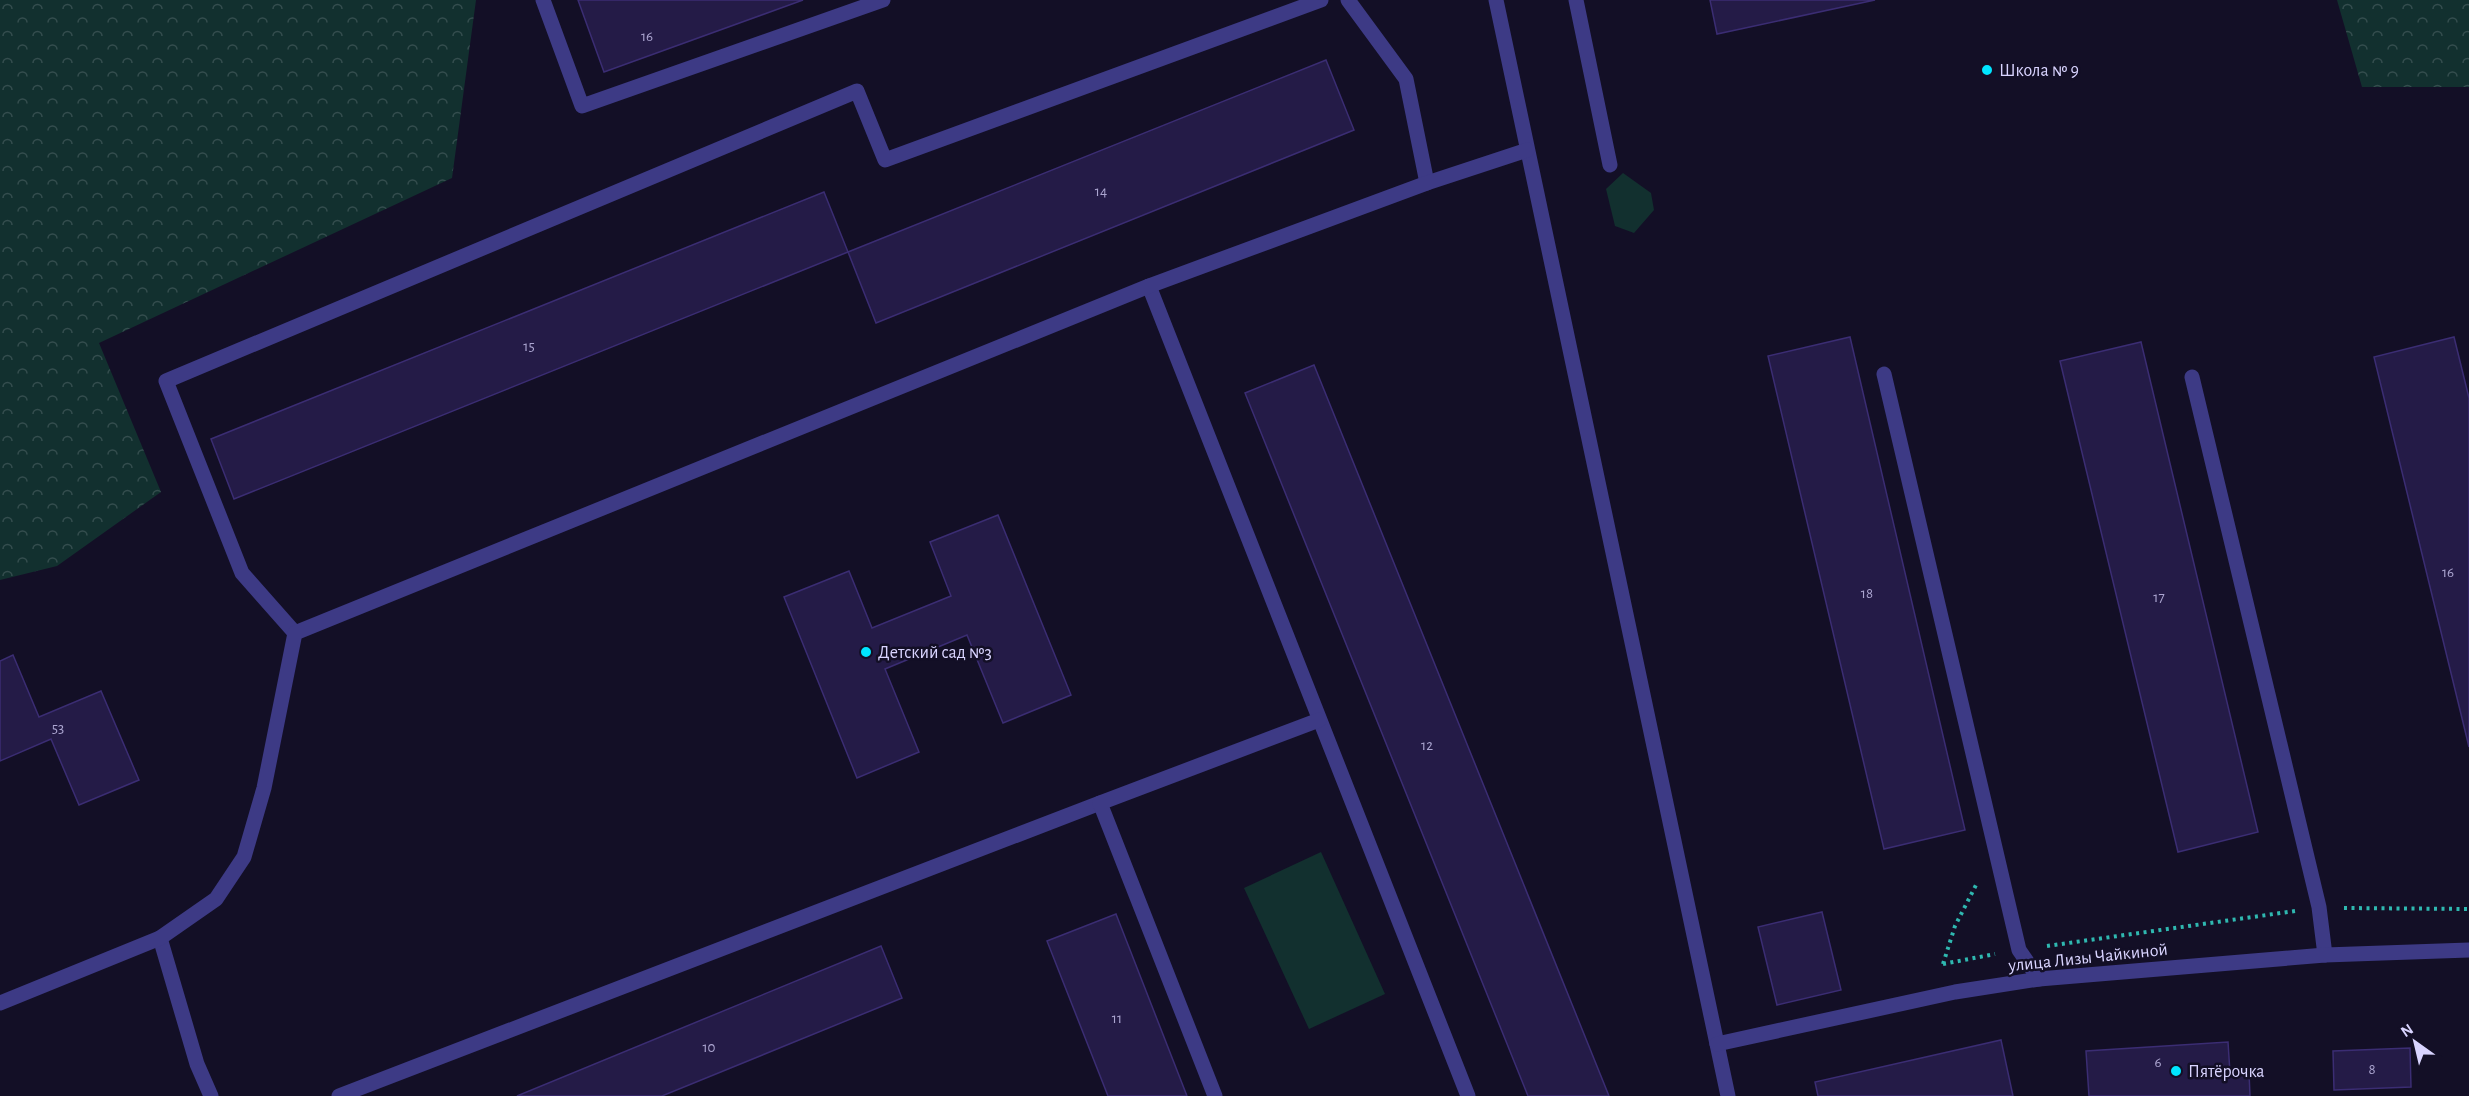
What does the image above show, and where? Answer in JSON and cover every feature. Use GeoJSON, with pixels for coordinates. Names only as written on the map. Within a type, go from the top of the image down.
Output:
{"type":"FeatureCollection","features":[{"type":"Feature","properties":{"kind":"street"},"geometry":{"type":"LineString","coordinates":[[543,0],[582,106],[882,0]]}},
{"type":"Feature","properties":{"kind":"street"},"geometry":{"type":"LineString","coordinates":[[295,633],[242,573],[166,381],[857,91],[885,160],[1321,0]]}},
{"type":"Feature","properties":{"kind":"street"},"geometry":{"type":"LineString","coordinates":[[1348,0],[1406,79],[1427,183]]}},
{"type":"Feature","properties":{"kind":"street"},"geometry":{"type":"LineString","coordinates":[[1496,0],[1728,1096]]}},
{"type":"Feature","properties":{"kind":"street"},"geometry":{"type":"LineString","coordinates":[[1576,0],[1610,165]]}},
{"type":"Feature","properties":{"kind":"street"},"geometry":{"type":"LineString","coordinates":[[295,633],[1149,286],[1427,183],[1527,150]]}},
{"type":"Feature","properties":{"kind":"street"},"geometry":{"type":"LineString","coordinates":[[1149,286],[1468,1096]]}},
{"type":"Feature","properties":{"kind":"street"},"geometry":{"type":"LineString","coordinates":[[1884,374],[2019,950],[2039,980]]}},
{"type":"Feature","properties":{"kind":"street"},"geometry":{"type":"LineString","coordinates":[[2192,377],[2319,907],[2325,955]]}},
{"type":"Feature","properties":{"kind":"street"},"geometry":{"type":"LineString","coordinates":[[0,1002],[160,938],[216,899],[244,857],[264,788],[295,633]]}},
{"type":"Feature","properties":{"kind":"street"},"geometry":{"type":"LineString","coordinates":[[339,1096],[1319,720]]}},
{"type":"Feature","properties":{"kind":"street"},"geometry":{"type":"LineString","coordinates":[[1100,803],[1215,1096]]}},
{"type":"Feature","properties":{"kind":"street"},"geometry":{"type":"LineString","coordinates":[[160,938],[197,1064],[211,1096]]}},
{"type":"Feature","properties":{"kind":"street","name":"улица Лизы Чайкиной"},"geometry":{"type":"LineString","coordinates":[[1717,1044],[1955,992],[2039,980],[2325,955],[2469,950]]}},
{"type":"Feature","properties":{"kind":"path"},"geometry":{"type":"LineString","coordinates":[[1955,992],[1942,964],[1955,926],[1994,848]]}},
{"type":"Feature","properties":{"kind":"path"},"geometry":{"type":"LineString","coordinates":[[1942,964],[2019,950],[2319,907],[2469,909]]}},
{"type":"Feature","properties":{"kind":"green space"},"geometry":{"type":"Polygon","coordinates":[[[0,0],[476,0],[452,178],[99,343],[161,492],[57,566],[0,580],[0,0]]]}},
{"type":"Feature","properties":{"kind":"green space"},"geometry":{"type":"Polygon","coordinates":[[[2337,0],[2469,0],[2469,87],[2362,87],[2337,0]]]}},
{"type":"Feature","properties":{"kind":"green space"},"geometry":{"type":"Polygon","coordinates":[[[1623,173],[1651,193],[1654,210],[1634,233],[1615,226],[1606,189],[1623,173]]]}},
{"type":"Feature","properties":{"kind":"green space"},"geometry":{"type":"Polygon","coordinates":[[[1321,852],[1385,994],[1309,1029],[1244,888],[1321,852]]]}},
{"type":"Feature","properties":{"kind":"building"},"geometry":{"type":"Polygon","coordinates":[[[578,0],[803,0],[604,72],[578,0]]]}},
{"type":"Feature","properties":{"kind":"building"},"geometry":{"type":"Polygon","coordinates":[[[1710,0],[1875,0],[1717,34],[1710,0]]]}},
{"type":"Feature","properties":{"kind":"building"},"geometry":{"type":"Polygon","coordinates":[[[1326,60],[1354,130],[876,323],[848,252],[1326,60]]]}},
{"type":"Feature","properties":{"kind":"building"},"geometry":{"type":"Polygon","coordinates":[[[824,192],[848,252],[234,499],[211,439],[824,192]]]}},
{"type":"Feature","properties":{"kind":"building"},"geometry":{"type":"Polygon","coordinates":[[[1850,337],[1965,830],[1884,849],[1768,356],[1850,337]]]}},
{"type":"Feature","properties":{"kind":"building"},"geometry":{"type":"Polygon","coordinates":[[[2454,337],[2469,398],[2469,747],[2374,357],[2454,337]]]}},
{"type":"Feature","properties":{"kind":"building"},"geometry":{"type":"Polygon","coordinates":[[[2141,342],[2258,832],[2178,852],[2060,361],[2141,342]]]}},
{"type":"Feature","properties":{"kind":"building"},"geometry":{"type":"Polygon","coordinates":[[[1314,365],[1609,1096],[1528,1096],[1245,393],[1314,365]]]}},
{"type":"Feature","properties":{"kind":"building","name":"Детский сад №3"},"geometry":{"type":"Polygon","coordinates":[[[998,515],[1071,695],[1003,723],[967,635],[885,669],[919,752],[857,778],[784,597],[849,571],[872,628],[951,596],[930,542],[998,515]]]}},
{"type":"Feature","properties":{"kind":"building"},"geometry":{"type":"Polygon","coordinates":[[[13,655],[39,717],[101,691],[139,780],[79,805],[51,739],[0,761],[0,661],[13,655]]]}},
{"type":"Feature","properties":{"kind":"building"},"geometry":{"type":"Polygon","coordinates":[[[1822,912],[1841,990],[1777,1005],[1758,927],[1822,912]]]}},
{"type":"Feature","properties":{"kind":"building"},"geometry":{"type":"Polygon","coordinates":[[[1116,914],[1187,1096],[1108,1096],[1047,941],[1116,914]]]}},
{"type":"Feature","properties":{"kind":"building"},"geometry":{"type":"Polygon","coordinates":[[[881,946],[902,998],[662,1096],[517,1096],[881,946]]]}},
{"type":"Feature","properties":{"kind":"building"},"geometry":{"type":"Polygon","coordinates":[[[2001,1040],[2013,1096],[1818,1096],[1815,1082],[2001,1040]]]}},
{"type":"Feature","properties":{"kind":"building"},"geometry":{"type":"Polygon","coordinates":[[[2228,1042],[2230,1073],[2249,1072],[2250,1096],[2089,1096],[2086,1051],[2228,1042]]]}},
{"type":"Feature","properties":{"kind":"building"},"geometry":{"type":"Polygon","coordinates":[[[2410,1048],[2411,1087],[2334,1090],[2333,1051],[2410,1048]]]}},
{"type":"Feature","properties":{"kind":"place","name":"Школа № 9"},"geometry":{"type":"Point","coordinates":[1987,70]}},
{"type":"Feature","properties":{"kind":"place","name":"Детский сад №3"},"geometry":{"type":"Point","coordinates":[866,652]}},
{"type":"Feature","properties":{"kind":"place","name":"Пятёрочка"},"geometry":{"type":"Point","coordinates":[2176,1071]}}]}
